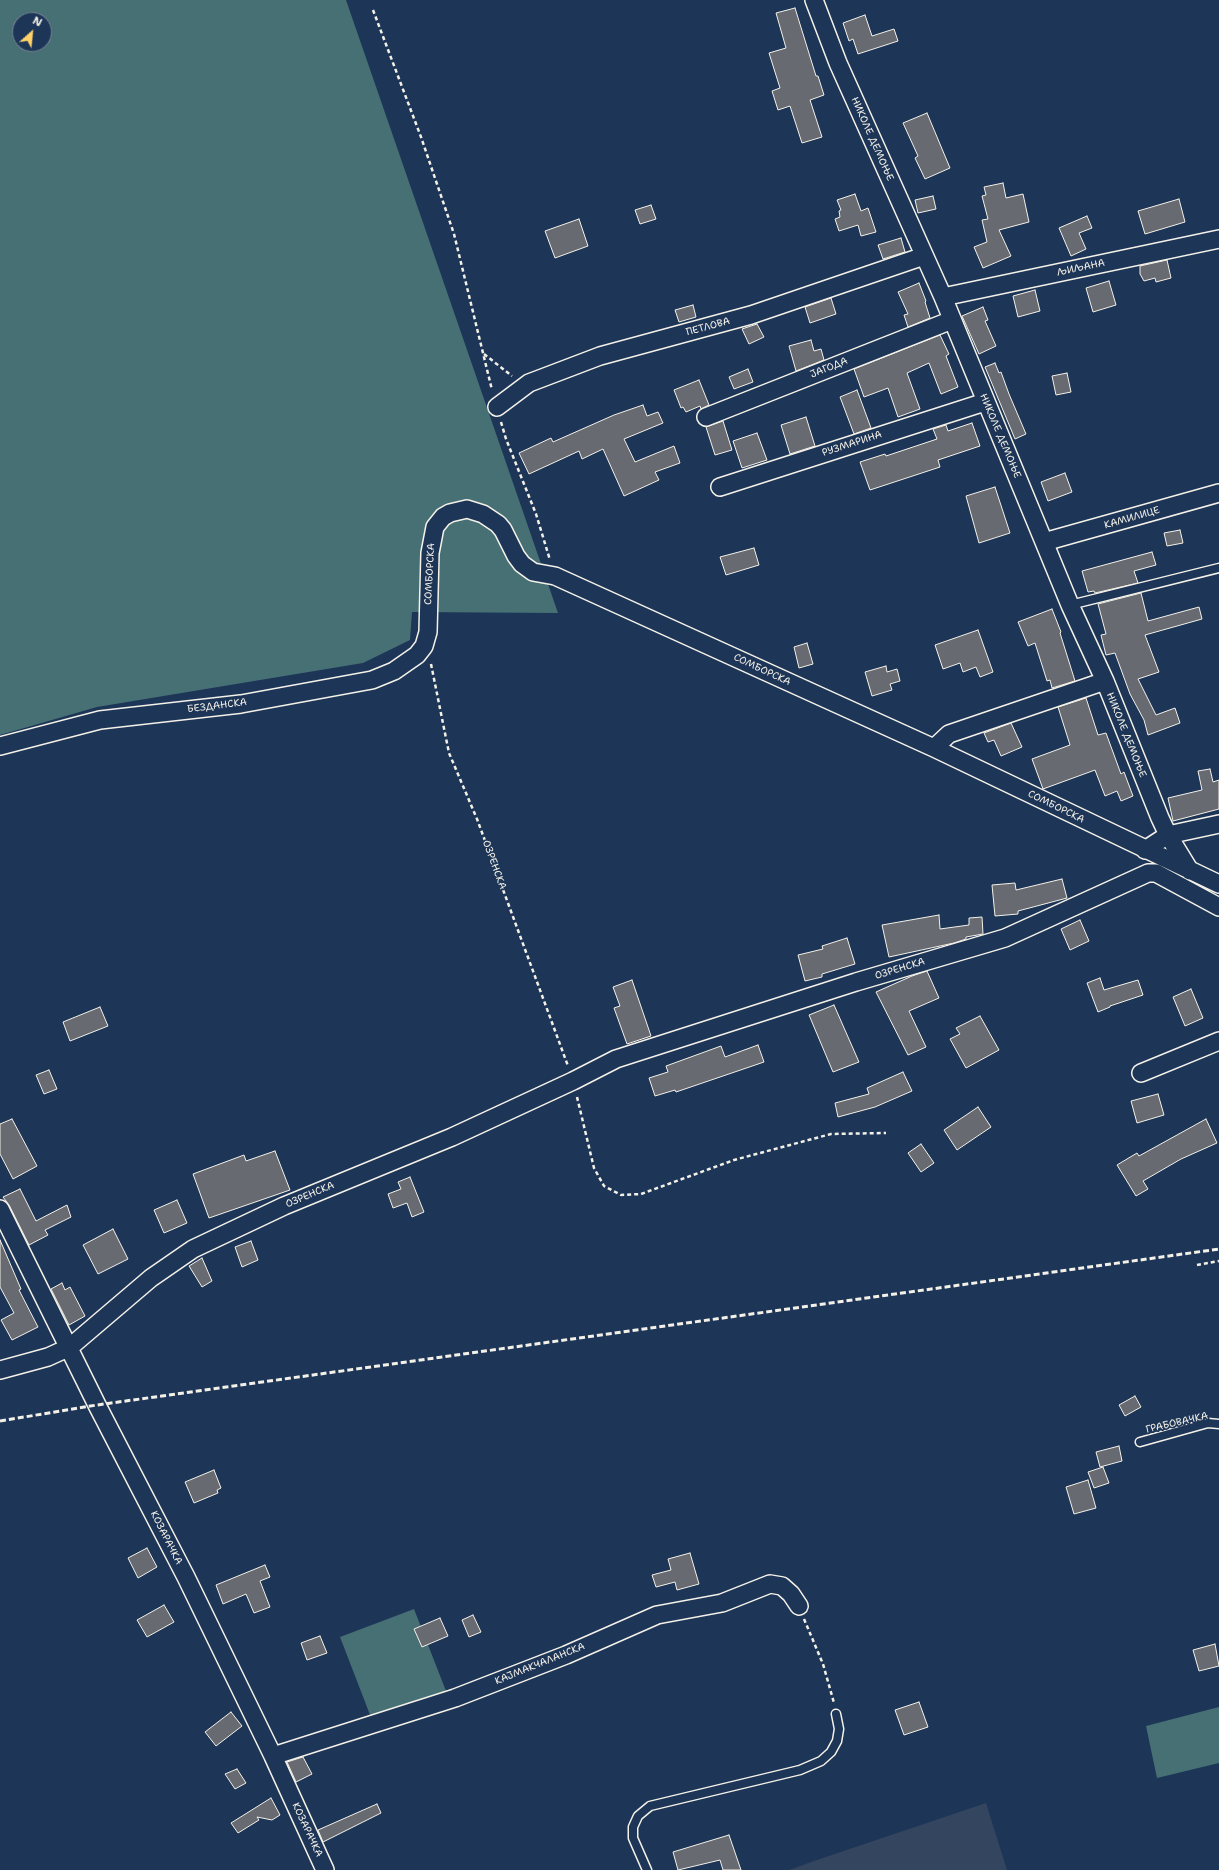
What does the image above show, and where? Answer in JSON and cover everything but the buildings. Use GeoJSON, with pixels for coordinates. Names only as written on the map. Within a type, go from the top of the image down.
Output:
{"type":"FeatureCollection","features":[{"type":"Feature","properties":{"kind":"street","name":"НИКОЛЕ ДЕМОЊЕ"},"geometry":{"type":"LineString","coordinates":[[814,0],[838,63],[943,296],[985,402],[1070,606],[1105,681],[1168,835],[1190,871]]}},
{"type":"Feature","properties":{"kind":"street","name":"ЉИЉАНА"},"geometry":{"type":"LineString","coordinates":[[943,296],[1219,239]]}},
{"type":"Feature","properties":{"kind":"street","name":"ПЕТЛОВА"},"geometry":{"type":"LineString","coordinates":[[497,407],[529,383],[600,356],[751,315],[924,256]]}},
{"type":"Feature","properties":{"kind":"street","name":"ЈАГОДА"},"geometry":{"type":"LineString","coordinates":[[706,417],[952,320]]}},
{"type":"Feature","properties":{"kind":"street","name":"РУЗМАРИНА"},"geometry":{"type":"LineString","coordinates":[[720,486],[985,402]]}},
{"type":"Feature","properties":{"kind":"street","name":"КАМИЛИЦЕ"},"geometry":{"type":"LineString","coordinates":[[1044,542],[1219,493]]}},
{"type":"Feature","properties":{"kind":"street","name":"СОМБОРСКА"},"geometry":{"type":"LineString","coordinates":[[424,646],[428,632],[431,541],[438,522],[450,513],[466,509],[482,514],[503,530],[516,556],[522,564],[534,572],[555,576],[934,748],[1219,884]]}},
{"type":"Feature","properties":{"kind":"street","name":"БЕЗДАНСКА"},"geometry":{"type":"LineString","coordinates":[[0,746],[100,720],[241,704],[372,680],[394,671],[417,655],[424,646]]}},
{"type":"Feature","properties":{"kind":"street"},"geometry":{"type":"LineString","coordinates":[[934,748],[949,734],[1105,681]]}},
{"type":"Feature","properties":{"kind":"street"},"geometry":{"type":"LineString","coordinates":[[1145,850],[1168,835],[1219,824]]}},
{"type":"Feature","properties":{"kind":"street","name":"ОЗРЕНСКА"},"geometry":{"type":"LineString","coordinates":[[0,1370],[48,1357],[70,1347],[151,1278],[193,1249],[284,1206],[452,1137],[573,1081],[616,1059],[856,982],[1005,938],[1148,873],[1156,873],[1219,907]]}},
{"type":"Feature","properties":{"kind":"street"},"geometry":{"type":"LineString","coordinates":[[1141,1073],[1219,1041]]}},
{"type":"Feature","properties":{"kind":"street","name":"КОЗАРАЧКА"},"geometry":{"type":"LineString","coordinates":[[0,1209],[70,1347],[97,1405],[186,1577],[326,1870]]}},
{"type":"Feature","properties":{"kind":"street","name":"КАЈМАКЧАЛАНСКА"},"geometry":{"type":"LineString","coordinates":[[272,1756],[455,1698],[566,1655],[656,1615],[722,1603],[770,1584],[782,1586],[791,1594],[799,1606]]}},
{"type":"Feature","properties":{"kind":"lane"},"geometry":{"type":"LineString","coordinates":[[1070,606],[1219,568]]}},
{"type":"Feature","properties":{"kind":"lane","name":"ГРАБОВАЧКА"},"geometry":{"type":"LineString","coordinates":[[1140,1442],[1208,1423],[1219,1424]]}},
{"type":"Feature","properties":{"kind":"lane"},"geometry":{"type":"LineString","coordinates":[[647,1870],[633,1838],[633,1827],[638,1816],[650,1806],[800,1770],[821,1762],[832,1752],[837,1741],[839,1729],[836,1714]]}},
{"type":"Feature","properties":{"kind":"path"},"geometry":{"type":"LineString","coordinates":[[373,10],[421,137],[454,234],[483,354],[506,439],[536,514],[555,576]]}},
{"type":"Feature","properties":{"kind":"path"},"geometry":{"type":"LineString","coordinates":[[483,354],[501,369],[529,383]]}},
{"type":"Feature","properties":{"kind":"path","name":"ОЗРЕНСКА"},"geometry":{"type":"LineString","coordinates":[[424,646],[431,665],[449,753],[477,819],[573,1081]]}},
{"type":"Feature","properties":{"kind":"path"},"geometry":{"type":"LineString","coordinates":[[573,1081],[594,1168],[604,1186],[621,1195],[641,1194],[734,1160],[831,1134],[886,1133]]}},
{"type":"Feature","properties":{"kind":"path"},"geometry":{"type":"LineString","coordinates":[[1197,1265],[1219,1261]]}},
{"type":"Feature","properties":{"kind":"path"},"geometry":{"type":"LineString","coordinates":[[799,1606],[823,1664],[832,1691],[836,1714]]}},
{"type":"Feature","properties":{"kind":"shaded area"},"geometry":{"type":"Polygon","coordinates":[[[986,1803],[1007,1870],[789,1870],[814,1861],[986,1803]]]}},
{"type":"Feature","properties":{"kind":"green space"},"geometry":{"type":"Polygon","coordinates":[[[0,0],[346,0],[558,613],[412,612],[410,640],[363,663],[97,707],[0,735],[0,0]]]}},
{"type":"Feature","properties":{"kind":"green space"},"geometry":{"type":"Polygon","coordinates":[[[414,1609],[446,1691],[372,1720],[340,1637],[414,1609]]]}},
{"type":"Feature","properties":{"kind":"green space"},"geometry":{"type":"Polygon","coordinates":[[[1219,1707],[1219,1763],[1157,1778],[1146,1726],[1219,1707]]]}},
{"type":"Feature","properties":{"kind":"railway"},"geometry":{"type":"LineString","coordinates":[[0,1421],[97,1405],[1219,1249]]}}]}
